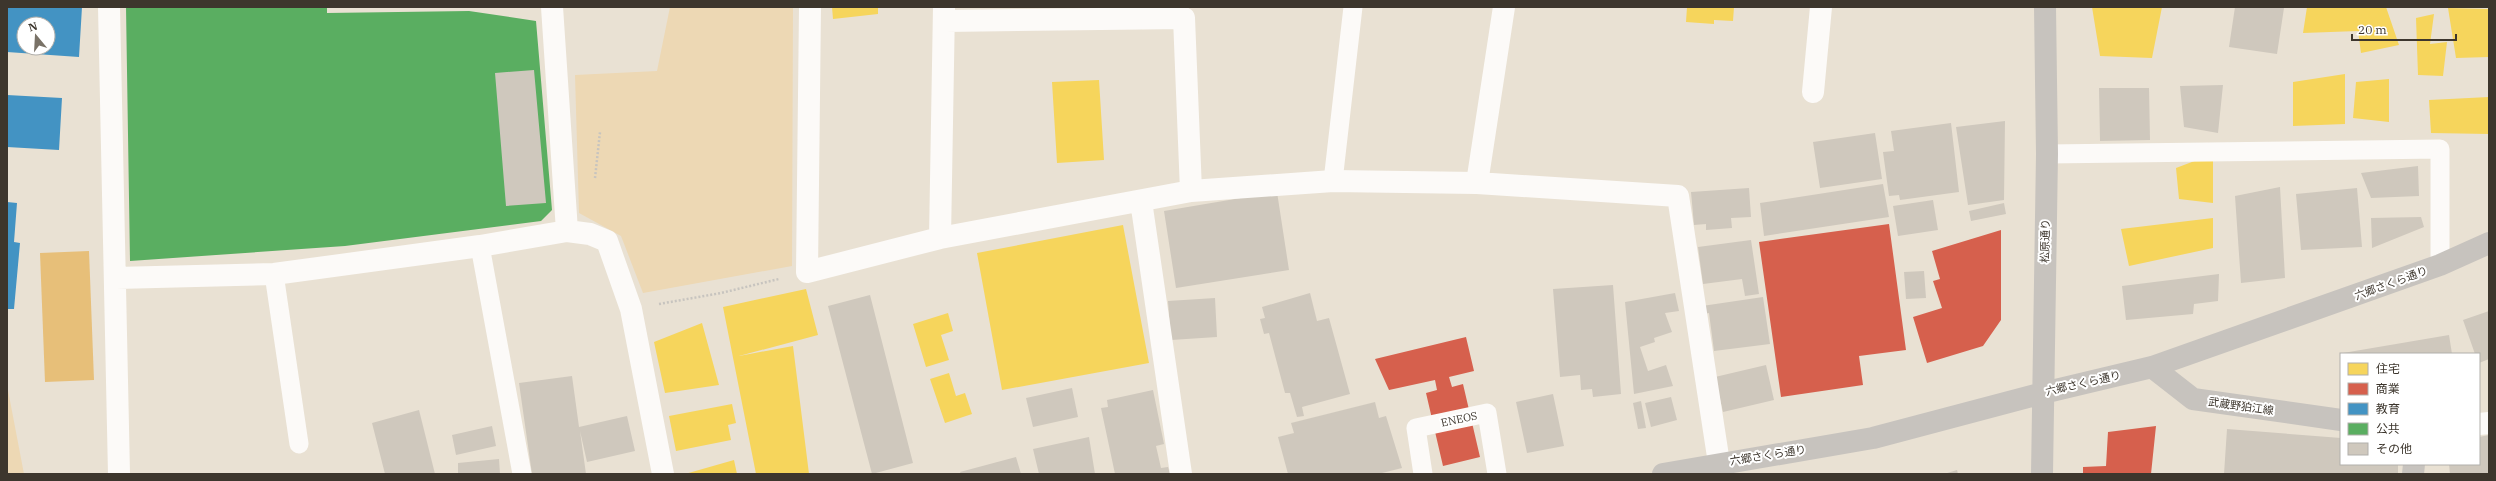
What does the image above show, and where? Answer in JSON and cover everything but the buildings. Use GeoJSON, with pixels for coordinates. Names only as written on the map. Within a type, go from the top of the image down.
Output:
{"type":"FeatureCollection","features":[{"type":"Feature","properties":{"kind":"main road","name":"松原通り"},"geometry":{"type":"LineString","coordinates":[[2042,474],[2047,154],[2045,7]]}},
{"type":"Feature","properties":{"kind":"main road","name":"六郷さくら通り"},"geometry":{"type":"LineString","coordinates":[[1663,474],[1719,463],[1873,438],[2043,393],[2152,367],[2440,265],[2489,242]]}},
{"type":"Feature","properties":{"kind":"main road","name":"武蔵野狛江線"},"geometry":{"type":"LineString","coordinates":[[2152,367],[2193,399],[2340,420]]}},
{"type":"Feature","properties":{"kind":"street"},"geometry":{"type":"LineString","coordinates":[[110,7],[119,474]]}},
{"type":"Feature","properties":{"kind":"street"},"geometry":{"type":"LineString","coordinates":[[552,7],[568,231]]}},
{"type":"Feature","properties":{"kind":"street"},"geometry":{"type":"LineString","coordinates":[[810,7],[807,272],[940,238],[1191,191],[1333,181],[1477,183],[1678,196],[1719,463]]}},
{"type":"Feature","properties":{"kind":"street"},"geometry":{"type":"LineString","coordinates":[[1477,183],[1504,7]]}},
{"type":"Feature","properties":{"kind":"street"},"geometry":{"type":"LineString","coordinates":[[1813,92],[1822,7]]}},
{"type":"Feature","properties":{"kind":"street"},"geometry":{"type":"LineString","coordinates":[[940,238],[944,14],[1184,18],[1191,191]]}},
{"type":"Feature","properties":{"kind":"street"},"geometry":{"type":"LineString","coordinates":[[1141,201],[1182,474]]}},
{"type":"Feature","properties":{"kind":"street"},"geometry":{"type":"LineString","coordinates":[[116,278],[274,274],[480,246],[568,231],[590,234],[607,241],[631,309],[663,474]]}},
{"type":"Feature","properties":{"kind":"lane"},"geometry":{"type":"LineString","coordinates":[[1333,181],[1353,7]]}},
{"type":"Feature","properties":{"kind":"lane"},"geometry":{"type":"LineString","coordinates":[[2047,154],[2440,149],[2440,265]]}},
{"type":"Feature","properties":{"kind":"lane"},"geometry":{"type":"LineString","coordinates":[[480,246],[522,474]]}},
{"type":"Feature","properties":{"kind":"lane"},"geometry":{"type":"LineString","coordinates":[[274,274],[299,444]]}},
{"type":"Feature","properties":{"kind":"lane","name":"ENEOS"},"geometry":{"type":"LineString","coordinates":[[1423,474],[1416,428],[1487,413],[1497,474]]}},
{"type":"Feature","properties":{"kind":"path"},"geometry":{"type":"LineString","coordinates":[[631,309],[721,293],[807,272]]}},
{"type":"Feature","properties":{"kind":"shaded area"},"geometry":{"type":"Polygon","coordinates":[[[670,7],[793,7],[792,266],[643,293],[621,236],[579,213],[575,75],[657,71],[670,7]]]}},
{"type":"Feature","properties":{"kind":"shaded area"},"geometry":{"type":"Polygon","coordinates":[[[89,251],[94,380],[45,382],[40,253],[89,251]]]}},
{"type":"Feature","properties":{"kind":"shaded area"},"geometry":{"type":"Polygon","coordinates":[[[7,385],[24,474],[7,474],[7,385]]]}}]}
